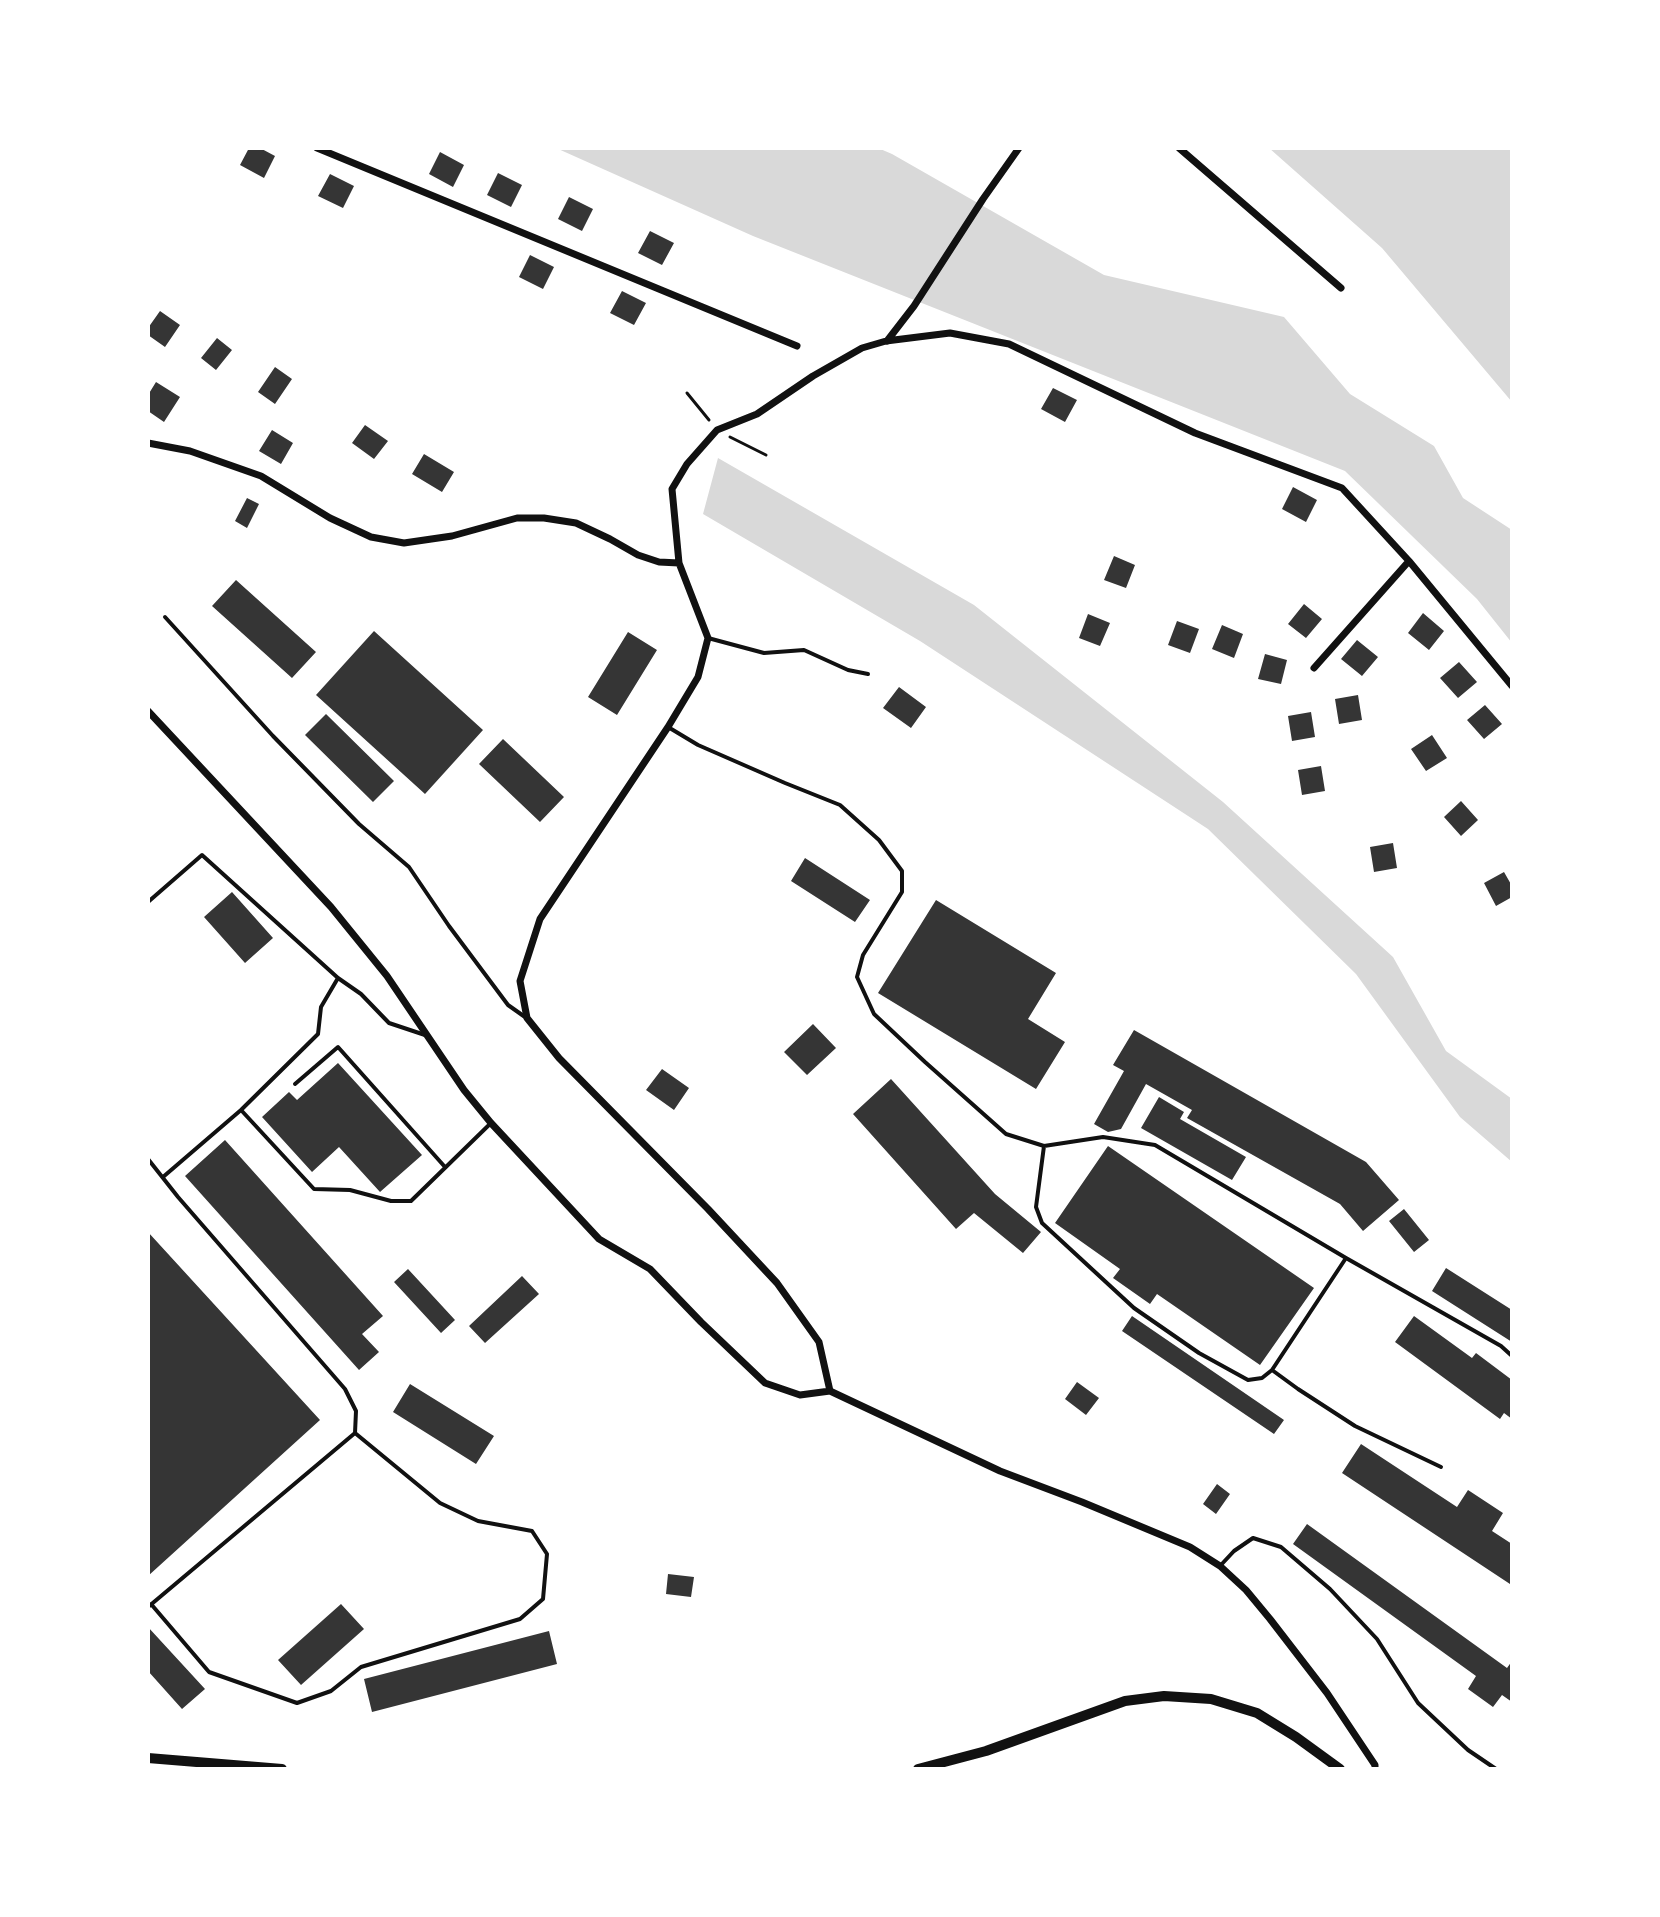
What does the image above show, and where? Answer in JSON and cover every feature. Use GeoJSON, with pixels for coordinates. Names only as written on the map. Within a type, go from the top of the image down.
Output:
{"type":"FeatureCollection","features":[{"type":"Feature","properties":{"kind":"main road"},"geometry":{"type":"LineString","coordinates":[[918,1769],[986,1751],[1125,1701],[1164,1696],[1211,1699],[1257,1713],[1340,1769]]}},
{"type":"Feature","properties":{"kind":"main road"},"geometry":{"type":"LineString","coordinates":[[148,1758],[210,1766],[282,1769]]}},
{"type":"Feature","properties":{"kind":"street"},"geometry":{"type":"LineString","coordinates":[[317,148],[797,346]]}},
{"type":"Feature","properties":{"kind":"street"},"geometry":{"type":"LineString","coordinates":[[886,341],[914,306],[1019,148]]}},
{"type":"Feature","properties":{"kind":"street"},"geometry":{"type":"LineString","coordinates":[[1179,148],[1341,288]]}},
{"type":"Feature","properties":{"kind":"street"},"geometry":{"type":"LineString","coordinates":[[830,1391],[819,1342],[777,1283],[559,1058],[527,1018],[520,981],[540,919],[698,677],[708,638],[679,563],[672,489],[687,464],[717,430],[757,414],[862,348],[886,341],[950,333],[1009,344],[1195,433],[1342,488],[1409,561],[1512,686]]}},
{"type":"Feature","properties":{"kind":"street"},"geometry":{"type":"LineString","coordinates":[[148,443],[190,451],[261,476],[330,518],[371,537],[404,543],[452,536],[517,518],[544,518],[576,523],[638,555],[659,562],[679,563]]}},
{"type":"Feature","properties":{"kind":"street"},"geometry":{"type":"LineString","coordinates":[[1314,668],[1409,561]]}},
{"type":"Feature","properties":{"kind":"street"},"geometry":{"type":"LineString","coordinates":[[148,711],[331,907],[387,976],[464,1090],[491,1123],[599,1239],[650,1269],[765,1383],[800,1395],[830,1391],[1000,1471],[1190,1547],[1220,1566],[1246,1590],[1327,1693],[1375,1769]]}},
{"type":"Feature","properties":{"kind":"lane"},"geometry":{"type":"LineString","coordinates":[[165,617],[273,736],[359,824],[409,867],[508,1005],[527,1018]]}},
{"type":"Feature","properties":{"kind":"lane"},"geometry":{"type":"LineString","coordinates":[[708,638],[764,653],[804,650],[848,670],[868,674]]}},
{"type":"Feature","properties":{"kind":"lane"},"geometry":{"type":"LineString","coordinates":[[668,727],[698,745],[840,805],[879,840],[902,871],[902,892],[863,955],[857,977],[874,1014],[1006,1134],[1044,1146],[1103,1137],[1155,1145],[1501,1346],[1512,1356]]}},
{"type":"Feature","properties":{"kind":"lane"},"geometry":{"type":"LineString","coordinates":[[148,902],[202,855],[338,978],[361,994],[389,1023],[427,1036]]}},
{"type":"Feature","properties":{"kind":"lane"},"geometry":{"type":"LineString","coordinates":[[163,1177],[241,1110],[318,1034],[321,1007],[338,978]]}},
{"type":"Feature","properties":{"kind":"lane"},"geometry":{"type":"LineString","coordinates":[[295,1084],[338,1047],[445,1167]]}},
{"type":"Feature","properties":{"kind":"lane"},"geometry":{"type":"LineString","coordinates":[[241,1110],[314,1189],[350,1190],[391,1201],[411,1201],[491,1123]]}},
{"type":"Feature","properties":{"kind":"lane"},"geometry":{"type":"LineString","coordinates":[[1044,1146],[1036,1207],[1042,1223],[1134,1308],[1199,1353],[1248,1380],[1262,1378],[1272,1370],[1346,1258]]}},
{"type":"Feature","properties":{"kind":"lane"},"geometry":{"type":"LineString","coordinates":[[148,1159],[345,1389],[356,1411],[355,1433],[150,1605],[209,1672],[297,1703],[331,1691],[361,1667],[520,1619],[543,1599],[547,1554],[532,1531],[478,1521],[440,1503],[355,1433]]}},
{"type":"Feature","properties":{"kind":"lane"},"geometry":{"type":"LineString","coordinates":[[1272,1370],[1355,1426],[1441,1467]]}},
{"type":"Feature","properties":{"kind":"lane"},"geometry":{"type":"LineString","coordinates":[[1220,1566],[1253,1538],[1281,1547],[1330,1589],[1377,1639],[1418,1703],[1468,1750],[1496,1769]]}},
{"type":"Feature","properties":{"kind":"shaded area"},"geometry":{"type":"Polygon","coordinates":[[[556,148],[878,148],[1104,275],[1284,317],[1350,394],[1434,446],[1463,498],[1512,530],[1512,643],[1477,599],[1345,471],[753,236],[556,148]]]}},
{"type":"Feature","properties":{"kind":"shaded area"},"geometry":{"type":"Polygon","coordinates":[[[1269,148],[1512,148],[1512,402],[1382,248],[1269,148]]]}},
{"type":"Feature","properties":{"kind":"shaded area"},"geometry":{"type":"Polygon","coordinates":[[[718,458],[974,605],[1223,802],[1393,957],[1446,1051],[1512,1099],[1512,1162],[1460,1117],[1356,974],[1208,829],[920,641],[703,514],[718,458]]]}},
{"type":"Feature","properties":{"kind":"building"},"geometry":{"type":"Polygon","coordinates":[[[249,148],[260,148],[275,156],[264,178],[240,165],[249,148]]]}},
{"type":"Feature","properties":{"kind":"building"},"geometry":{"type":"Polygon","coordinates":[[[440,152],[464,165],[453,187],[429,174],[440,152]]]}},
{"type":"Feature","properties":{"kind":"building"},"geometry":{"type":"Polygon","coordinates":[[[498,173],[522,185],[511,207],[487,195],[498,173]]]}},
{"type":"Feature","properties":{"kind":"building"},"geometry":{"type":"Polygon","coordinates":[[[330,174],[354,186],[343,208],[318,196],[330,174]]]}},
{"type":"Feature","properties":{"kind":"building"},"geometry":{"type":"Polygon","coordinates":[[[569,197],[593,209],[582,231],[558,219],[569,197]]]}},
{"type":"Feature","properties":{"kind":"building"},"geometry":{"type":"Polygon","coordinates":[[[650,231],[674,243],[662,265],[638,253],[650,231]]]}},
{"type":"Feature","properties":{"kind":"building"},"geometry":{"type":"Polygon","coordinates":[[[530,255],[554,267],[543,289],[519,277],[530,255]]]}},
{"type":"Feature","properties":{"kind":"building"},"geometry":{"type":"Polygon","coordinates":[[[622,291],[646,303],[634,325],[610,313],[622,291]]]}},
{"type":"Feature","properties":{"kind":"building"},"geometry":{"type":"Polygon","coordinates":[[[160,311],[180,325],[165,347],[148,335],[148,328],[160,311]]]}},
{"type":"Feature","properties":{"kind":"building"},"geometry":{"type":"Polygon","coordinates":[[[217,338],[232,350],[216,370],[201,358],[217,338]]]}},
{"type":"Feature","properties":{"kind":"building"},"geometry":{"type":"Polygon","coordinates":[[[275,367],[292,379],[275,404],[258,392],[275,367]]]}},
{"type":"Feature","properties":{"kind":"building"},"geometry":{"type":"Polygon","coordinates":[[[156,382],[180,397],[164,422],[148,411],[148,395],[156,382]]]}},
{"type":"Feature","properties":{"kind":"building"},"geometry":{"type":"Polygon","coordinates":[[[1053,388],[1077,400],[1065,422],[1041,409],[1053,388]]]}},
{"type":"Feature","properties":{"kind":"building"},"geometry":{"type":"Polygon","coordinates":[[[365,425],[388,441],[374,459],[352,443],[365,425]]]}},
{"type":"Feature","properties":{"kind":"building"},"geometry":{"type":"Polygon","coordinates":[[[272,430],[293,443],[281,464],[259,451],[272,430]]]}},
{"type":"Feature","properties":{"kind":"building"},"geometry":{"type":"Polygon","coordinates":[[[424,454],[454,472],[442,492],[412,474],[424,454]]]}},
{"type":"Feature","properties":{"kind":"building"},"geometry":{"type":"Polygon","coordinates":[[[1293,487],[1317,500],[1306,522],[1282,509],[1293,487]]]}},
{"type":"Feature","properties":{"kind":"building"},"geometry":{"type":"Polygon","coordinates":[[[247,498],[259,504],[247,528],[235,521],[247,498]]]}},
{"type":"Feature","properties":{"kind":"building"},"geometry":{"type":"Polygon","coordinates":[[[1114,556],[1135,565],[1126,588],[1104,580],[1114,556]]]}},
{"type":"Feature","properties":{"kind":"building"},"geometry":{"type":"Polygon","coordinates":[[[236,580],[316,652],[292,678],[212,606],[236,580]]]}},
{"type":"Feature","properties":{"kind":"building"},"geometry":{"type":"Polygon","coordinates":[[[1304,604],[1322,619],[1306,638],[1288,624],[1304,604]]]}},
{"type":"Feature","properties":{"kind":"building"},"geometry":{"type":"Polygon","coordinates":[[[1423,613],[1444,631],[1429,650],[1408,633],[1423,613]]]}},
{"type":"Feature","properties":{"kind":"building"},"geometry":{"type":"Polygon","coordinates":[[[1088,614],[1110,623],[1100,646],[1079,638],[1088,614]]]}},
{"type":"Feature","properties":{"kind":"building"},"geometry":{"type":"Polygon","coordinates":[[[1177,621],[1199,629],[1190,653],[1168,645],[1177,621]]]}},
{"type":"Feature","properties":{"kind":"building"},"geometry":{"type":"Polygon","coordinates":[[[1222,625],[1243,634],[1234,658],[1212,649],[1222,625]]]}},
{"type":"Feature","properties":{"kind":"building"},"geometry":{"type":"Polygon","coordinates":[[[374,631],[483,730],[425,794],[316,695],[374,631]]]}},
{"type":"Feature","properties":{"kind":"building"},"geometry":{"type":"Polygon","coordinates":[[[628,632],[657,650],[617,715],[588,697],[628,632]]]}},
{"type":"Feature","properties":{"kind":"building"},"geometry":{"type":"Polygon","coordinates":[[[1357,640],[1378,657],[1362,676],[1341,659],[1357,640]]]}},
{"type":"Feature","properties":{"kind":"building"},"geometry":{"type":"Polygon","coordinates":[[[1265,654],[1287,660],[1281,684],[1258,679],[1265,654]]]}},
{"type":"Feature","properties":{"kind":"building"},"geometry":{"type":"Polygon","coordinates":[[[1459,662],[1477,682],[1458,698],[1440,678],[1459,662]]]}},
{"type":"Feature","properties":{"kind":"building"},"geometry":{"type":"Polygon","coordinates":[[[899,687],[926,707],[911,728],[883,708],[899,687]]]}},
{"type":"Feature","properties":{"kind":"building"},"geometry":{"type":"Polygon","coordinates":[[[1358,695],[1362,720],[1339,724],[1335,699],[1358,695]]]}},
{"type":"Feature","properties":{"kind":"building"},"geometry":{"type":"Polygon","coordinates":[[[1485,705],[1502,724],[1484,739],[1467,720],[1485,705]]]}},
{"type":"Feature","properties":{"kind":"building"},"geometry":{"type":"Polygon","coordinates":[[[1311,712],[1315,737],[1292,741],[1288,716],[1311,712]]]}},
{"type":"Feature","properties":{"kind":"building"},"geometry":{"type":"Polygon","coordinates":[[[326,714],[394,781],[373,802],[305,735],[326,714]]]}},
{"type":"Feature","properties":{"kind":"building"},"geometry":{"type":"Polygon","coordinates":[[[1432,735],[1447,758],[1426,771],[1411,749],[1432,735]]]}},
{"type":"Feature","properties":{"kind":"building"},"geometry":{"type":"Polygon","coordinates":[[[503,739],[564,797],[540,822],[479,764],[503,739]]]}},
{"type":"Feature","properties":{"kind":"building"},"geometry":{"type":"Polygon","coordinates":[[[1321,766],[1325,791],[1302,795],[1298,770],[1321,766]]]}},
{"type":"Feature","properties":{"kind":"building"},"geometry":{"type":"Polygon","coordinates":[[[1461,801],[1478,820],[1461,836],[1444,817],[1461,801]]]}},
{"type":"Feature","properties":{"kind":"building"},"geometry":{"type":"Polygon","coordinates":[[[1393,843],[1397,868],[1374,872],[1370,847],[1393,843]]]}},
{"type":"Feature","properties":{"kind":"building"},"geometry":{"type":"Polygon","coordinates":[[[805,858],[870,900],[855,922],[791,881],[805,858]]]}},
{"type":"Feature","properties":{"kind":"building"},"geometry":{"type":"Polygon","coordinates":[[[1504,872],[1512,886],[1512,897],[1496,906],[1484,883],[1504,872]]]}},
{"type":"Feature","properties":{"kind":"building"},"geometry":{"type":"Polygon","coordinates":[[[232,892],[273,938],[245,963],[204,917],[232,892]]]}},
{"type":"Feature","properties":{"kind":"building"},"geometry":{"type":"Polygon","coordinates":[[[936,900],[1056,973],[1028,1019],[1065,1042],[1036,1089],[878,993],[936,900]]]}},
{"type":"Feature","properties":{"kind":"building"},"geometry":{"type":"Polygon","coordinates":[[[813,1024],[836,1048],[807,1075],[784,1052],[813,1024]]]}},
{"type":"Feature","properties":{"kind":"building"},"geometry":{"type":"Polygon","coordinates":[[[1134,1030],[1366,1162],[1399,1200],[1363,1231],[1340,1204],[1187,1118],[1192,1110],[1146,1084],[1121,1129],[1108,1132],[1094,1124],[1124,1071],[1113,1065],[1134,1030]]]}},
{"type":"Feature","properties":{"kind":"building"},"geometry":{"type":"Polygon","coordinates":[[[338,1063],[422,1155],[380,1192],[339,1147],[312,1172],[262,1117],[289,1092],[297,1100],[338,1063]]]}},
{"type":"Feature","properties":{"kind":"building"},"geometry":{"type":"Polygon","coordinates":[[[662,1069],[689,1088],[674,1110],[646,1090],[662,1069]]]}},
{"type":"Feature","properties":{"kind":"building"},"geometry":{"type":"Polygon","coordinates":[[[891,1079],[995,1194],[1041,1232],[1023,1253],[974,1213],[956,1229],[853,1114],[891,1079]]]}},
{"type":"Feature","properties":{"kind":"building"},"geometry":{"type":"Polygon","coordinates":[[[1159,1097],[1184,1112],[1180,1119],[1246,1157],[1232,1180],[1141,1128],[1159,1097]]]}},
{"type":"Feature","properties":{"kind":"building"},"geometry":{"type":"Polygon","coordinates":[[[225,1140],[383,1316],[362,1334],[379,1352],[359,1370],[185,1176],[225,1140]]]}},
{"type":"Feature","properties":{"kind":"building"},"geometry":{"type":"Polygon","coordinates":[[[1108,1146],[1314,1288],[1260,1365],[1157,1294],[1150,1304],[1113,1278],[1120,1269],[1055,1223],[1108,1146]]]}},
{"type":"Feature","properties":{"kind":"building"},"geometry":{"type":"Polygon","coordinates":[[[1404,1209],[1429,1240],[1414,1252],[1389,1221],[1404,1209]]]}},
{"type":"Feature","properties":{"kind":"building"},"geometry":{"type":"Polygon","coordinates":[[[148,1232],[320,1420],[148,1576],[148,1232]]]}},
{"type":"Feature","properties":{"kind":"building"},"geometry":{"type":"Polygon","coordinates":[[[1446,1268],[1512,1310],[1512,1342],[1432,1291],[1446,1268]]]}},
{"type":"Feature","properties":{"kind":"building"},"geometry":{"type":"Polygon","coordinates":[[[408,1269],[455,1320],[441,1333],[394,1282],[408,1269]]]}},
{"type":"Feature","properties":{"kind":"building"},"geometry":{"type":"Polygon","coordinates":[[[522,1276],[539,1294],[485,1343],[469,1326],[522,1276]]]}},
{"type":"Feature","properties":{"kind":"building"},"geometry":{"type":"Polygon","coordinates":[[[1132,1316],[1284,1420],[1274,1434],[1122,1331],[1132,1316]]]}},
{"type":"Feature","properties":{"kind":"building"},"geometry":{"type":"Polygon","coordinates":[[[1414,1316],[1472,1358],[1476,1353],[1512,1380],[1512,1419],[1504,1413],[1500,1419],[1395,1342],[1414,1316]]]}},
{"type":"Feature","properties":{"kind":"building"},"geometry":{"type":"Polygon","coordinates":[[[1077,1382],[1099,1398],[1086,1415],[1065,1399],[1077,1382]]]}},
{"type":"Feature","properties":{"kind":"building"},"geometry":{"type":"Polygon","coordinates":[[[410,1384],[494,1436],[476,1464],[393,1412],[410,1384]]]}},
{"type":"Feature","properties":{"kind":"building"},"geometry":{"type":"Polygon","coordinates":[[[1361,1444],[1457,1507],[1468,1490],[1503,1513],[1492,1531],[1512,1544],[1510,1584],[1342,1473],[1361,1444]]]}},
{"type":"Feature","properties":{"kind":"building"},"geometry":{"type":"Polygon","coordinates":[[[1217,1484],[1230,1494],[1216,1514],[1203,1504],[1217,1484]]]}},
{"type":"Feature","properties":{"kind":"building"},"geometry":{"type":"Polygon","coordinates":[[[1307,1524],[1507,1668],[1512,1661],[1512,1702],[1502,1695],[1493,1707],[1468,1689],[1476,1676],[1293,1544],[1307,1524]]]}},
{"type":"Feature","properties":{"kind":"building"},"geometry":{"type":"Polygon","coordinates":[[[668,1574],[694,1577],[691,1597],[666,1594],[668,1574]]]}},
{"type":"Feature","properties":{"kind":"building"},"geometry":{"type":"Polygon","coordinates":[[[341,1604],[364,1629],[301,1685],[278,1660],[341,1604]]]}},
{"type":"Feature","properties":{"kind":"building"},"geometry":{"type":"Polygon","coordinates":[[[148,1627],[205,1689],[182,1709],[148,1671],[148,1627]]]}},
{"type":"Feature","properties":{"kind":"building"},"geometry":{"type":"Polygon","coordinates":[[[549,1631],[557,1664],[372,1712],[364,1679],[549,1631]]]}}]}
